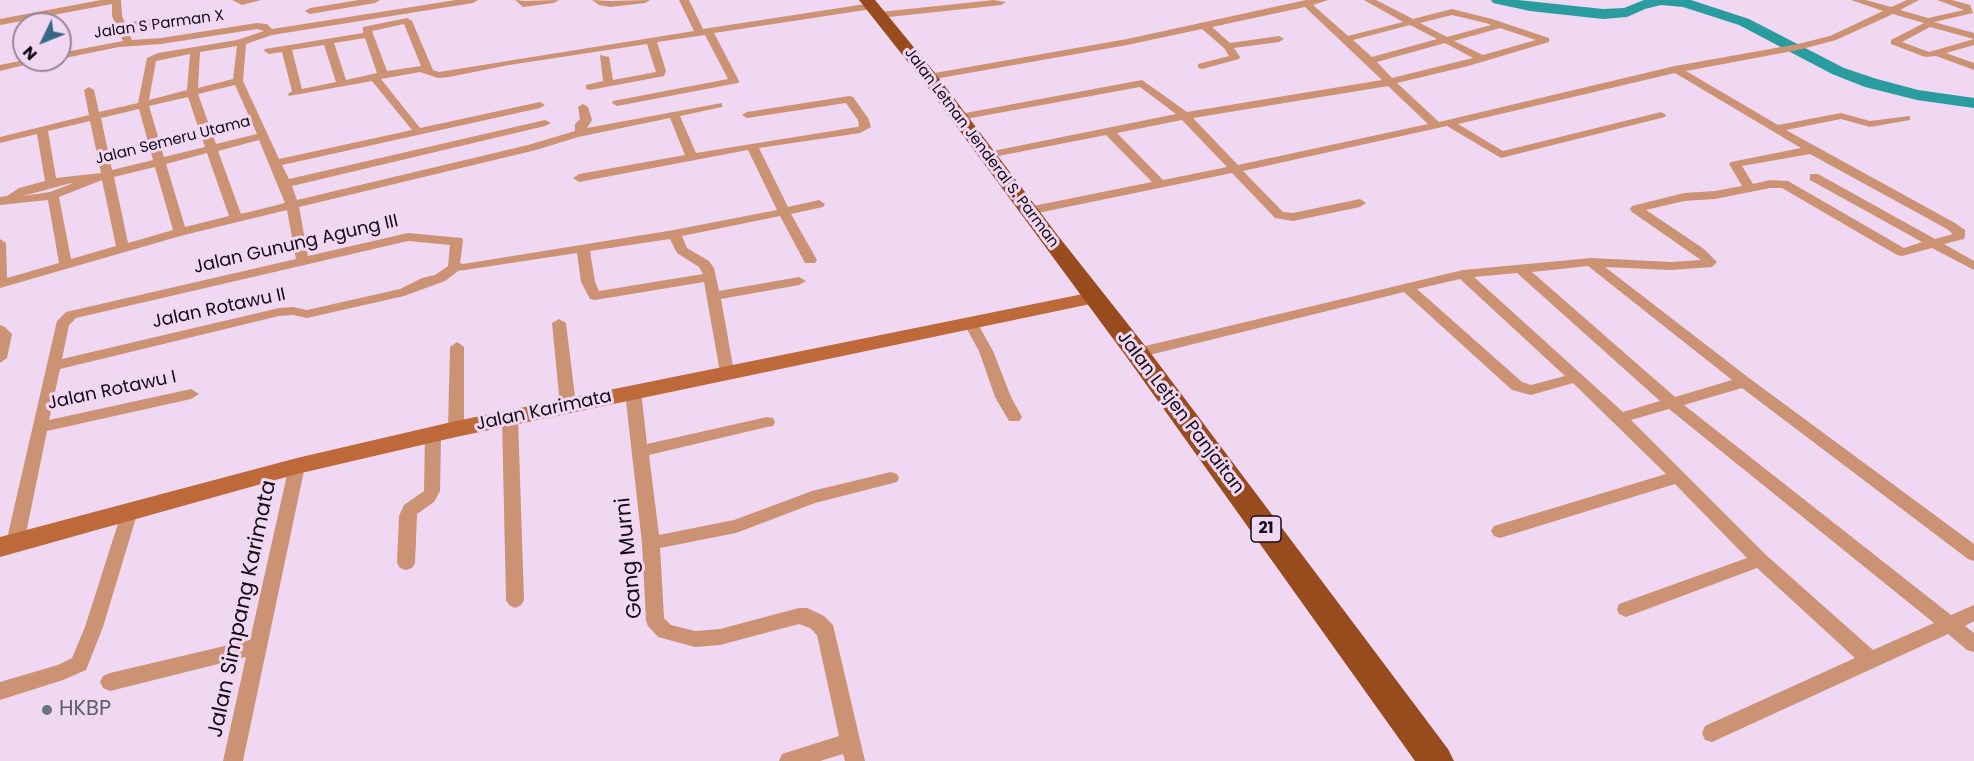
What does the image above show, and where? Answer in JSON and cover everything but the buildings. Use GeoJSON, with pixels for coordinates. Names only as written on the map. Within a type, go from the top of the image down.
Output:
{"type":"FeatureCollection","features":[{"type":"Feature","properties":{"kind":"highway","name":"Jalan Letnan Jenderal S. Parman"},"geometry":{"type":"LineString","coordinates":[[873,7],[960,117],[1093,298]]}},
{"type":"Feature","properties":{"kind":"highway","name":"Jalan Letjen Panjaitan"},"geometry":{"type":"LineString","coordinates":[[1093,298],[1137,353],[1436,761]]}},
{"type":"Feature","properties":{"kind":"main road","name":"Jalan Karimata"},"geometry":{"type":"LineString","coordinates":[[8,545],[297,466],[433,434],[1093,298]]}},
{"type":"Feature","properties":{"kind":"street"},"geometry":{"type":"LineString","coordinates":[[0,22],[116,0],[117,16],[129,44]]}},
{"type":"Feature","properties":{"kind":"street"},"geometry":{"type":"LineString","coordinates":[[237,0],[244,2],[256,0]]}},
{"type":"Feature","properties":{"kind":"street"},"geometry":{"type":"LineString","coordinates":[[309,0],[310,26]]}},
{"type":"Feature","properties":{"kind":"street"},"geometry":{"type":"LineString","coordinates":[[310,11],[375,0]]}},
{"type":"Feature","properties":{"kind":"street"},"geometry":{"type":"LineString","coordinates":[[401,0],[402,12]]}},
{"type":"Feature","properties":{"kind":"street","name":"Jalan S Parman X"},"geometry":{"type":"LineString","coordinates":[[72,54],[261,25],[270,32],[473,0]]}},
{"type":"Feature","properties":{"kind":"street"},"geometry":{"type":"LineString","coordinates":[[520,1],[554,0]]}},
{"type":"Feature","properties":{"kind":"street"},"geometry":{"type":"LineString","coordinates":[[597,0],[610,4],[645,0]]}},
{"type":"Feature","properties":{"kind":"street"},"geometry":{"type":"LineString","coordinates":[[617,103],[734,81],[684,0]]}},
{"type":"Feature","properties":{"kind":"street"},"geometry":{"type":"LineString","coordinates":[[929,76],[1055,56],[1323,0]]}},
{"type":"Feature","properties":{"kind":"street"},"geometry":{"type":"LineString","coordinates":[[1369,0],[1482,59]]}},
{"type":"Feature","properties":{"kind":"street"},"geometry":{"type":"LineString","coordinates":[[1856,0],[1928,21],[1970,11],[1967,7],[1942,0]]}},
{"type":"Feature","properties":{"kind":"street"},"geometry":{"type":"LineString","coordinates":[[1028,211],[1238,169],[1443,124],[1675,69],[1792,48],[1833,38],[1914,0]]}},
{"type":"Feature","properties":{"kind":"street"},"geometry":{"type":"LineString","coordinates":[[286,48],[295,93],[416,69],[449,74],[704,31],[873,7],[1001,2]]}},
{"type":"Feature","properties":{"kind":"street"},"geometry":{"type":"LineString","coordinates":[[1306,3],[1390,82],[1443,124],[1501,155],[1661,115]]}},
{"type":"Feature","properties":{"kind":"street"},"geometry":{"type":"LineString","coordinates":[[988,155],[1185,116],[1390,82],[1546,41],[1452,12],[1346,39]]}},
{"type":"Feature","properties":{"kind":"street"},"geometry":{"type":"LineString","coordinates":[[121,27],[165,20]]}},
{"type":"Feature","properties":{"kind":"street"},"geometry":{"type":"LineString","coordinates":[[429,72],[407,21],[366,29],[378,76],[418,129],[435,171]]}},
{"type":"Feature","properties":{"kind":"street"},"geometry":{"type":"LineString","coordinates":[[1974,36],[1929,24],[1894,42],[1923,54],[1939,54],[1969,44],[1974,50]]}},
{"type":"Feature","properties":{"kind":"street"},"geometry":{"type":"LineString","coordinates":[[1370,61],[1500,25]]}},
{"type":"Feature","properties":{"kind":"street"},"geometry":{"type":"LineString","coordinates":[[1202,66],[1235,58],[1228,46],[1205,26]]}},
{"type":"Feature","properties":{"kind":"street"},"geometry":{"type":"LineString","coordinates":[[180,232],[142,105],[151,59],[239,44],[270,32]]}},
{"type":"Feature","properties":{"kind":"street"},"geometry":{"type":"LineString","coordinates":[[269,51],[368,35]]}},
{"type":"Feature","properties":{"kind":"street"},"geometry":{"type":"LineString","coordinates":[[1228,46],[1279,39]]}},
{"type":"Feature","properties":{"kind":"street"},"geometry":{"type":"LineString","coordinates":[[590,87],[662,73],[651,40]]}},
{"type":"Feature","properties":{"kind":"street"},"geometry":{"type":"LineString","coordinates":[[328,41],[342,84]]}},
{"type":"Feature","properties":{"kind":"street"},"geometry":{"type":"LineString","coordinates":[[239,44],[242,45],[238,81],[285,184],[292,205],[303,262]]}},
{"type":"Feature","properties":{"kind":"street"},"geometry":{"type":"LineString","coordinates":[[195,50],[192,93],[236,218]]}},
{"type":"Feature","properties":{"kind":"street"},"geometry":{"type":"LineString","coordinates":[[1939,54],[1974,67]]}},
{"type":"Feature","properties":{"kind":"street"},"geometry":{"type":"LineString","coordinates":[[604,57],[609,84]]}},
{"type":"Feature","properties":{"kind":"street"},"geometry":{"type":"LineString","coordinates":[[1137,353],[1463,274],[1591,262],[1671,266],[1707,264],[1710,262],[1699,252],[1636,209],[1684,197],[1770,184],[1784,184],[1902,252],[1959,236],[1960,232],[1811,150],[1675,69]]}},
{"type":"Feature","properties":{"kind":"street"},"geometry":{"type":"LineString","coordinates":[[0,140],[238,81]]}},
{"type":"Feature","properties":{"kind":"street"},"geometry":{"type":"LineString","coordinates":[[960,117],[1136,83],[1146,85],[1185,116],[1238,169],[1273,209],[1284,216],[1293,217],[1360,203]]}},
{"type":"Feature","properties":{"kind":"street"},"geometry":{"type":"LineString","coordinates":[[89,90],[123,249]]}},
{"type":"Feature","properties":{"kind":"street"},"geometry":{"type":"LineString","coordinates":[[579,178],[752,146],[860,130],[865,127],[864,120],[849,99],[747,115]]}},
{"type":"Feature","properties":{"kind":"street"},"geometry":{"type":"LineString","coordinates":[[276,164],[418,129],[540,105]]}},
{"type":"Feature","properties":{"kind":"street"},"geometry":{"type":"LineString","coordinates":[[0,243],[0,284],[236,218],[543,146],[578,134],[718,105]]}},
{"type":"Feature","properties":{"kind":"street"},"geometry":{"type":"LineString","coordinates":[[578,134],[581,124],[586,120],[583,107]]}},
{"type":"Feature","properties":{"kind":"street"},"geometry":{"type":"LineString","coordinates":[[674,114],[692,157]]}},
{"type":"Feature","properties":{"kind":"street"},"geometry":{"type":"LineString","coordinates":[[1775,129],[1841,116],[1870,124],[1906,118]]}},
{"type":"Feature","properties":{"kind":"street"},"geometry":{"type":"LineString","coordinates":[[285,184],[545,123]]}},
{"type":"Feature","properties":{"kind":"street"},"geometry":{"type":"LineString","coordinates":[[42,130],[66,266]]}},
{"type":"Feature","properties":{"kind":"street"},"geometry":{"type":"LineString","coordinates":[[1109,131],[1161,185]]}},
{"type":"Feature","properties":{"kind":"street","name":"Jalan Semeru Utama"},"geometry":{"type":"LineString","coordinates":[[5,200],[23,191],[52,189],[263,136]]}},
{"type":"Feature","properties":{"kind":"street"},"geometry":{"type":"LineString","coordinates":[[752,146],[810,260]]}},
{"type":"Feature","properties":{"kind":"street"},"geometry":{"type":"LineString","coordinates":[[1749,188],[1735,164],[1811,150]]}},
{"type":"Feature","properties":{"kind":"street"},"geometry":{"type":"LineString","coordinates":[[1814,177],[1974,266]]}},
{"type":"Feature","properties":{"kind":"street"},"geometry":{"type":"LineString","coordinates":[[455,267],[470,267],[674,234],[819,204]]}},
{"type":"Feature","properties":{"kind":"street"},"geometry":{"type":"LineString","coordinates":[[674,234],[682,250],[704,264],[709,271],[708,277],[727,372]]}},
{"type":"Feature","properties":{"kind":"street","name":"Jalan Gunung Agung III"},"geometry":{"type":"LineString","coordinates":[[55,365],[62,324],[67,318],[78,313],[414,237],[432,241],[457,241],[453,263],[455,267]]}},
{"type":"Feature","properties":{"kind":"street"},"geometry":{"type":"LineString","coordinates":[[583,248],[588,282],[595,296],[708,277]]}},
{"type":"Feature","properties":{"kind":"street"},"geometry":{"type":"LineString","coordinates":[[1591,262],[1744,382],[1974,554]]}},
{"type":"Feature","properties":{"kind":"street","name":"Jalan Rotawu II"},"geometry":{"type":"LineString","coordinates":[[55,365],[279,312],[293,311],[307,314],[404,292],[427,281],[440,278],[455,267]]}},
{"type":"Feature","properties":{"kind":"street"},"geometry":{"type":"LineString","coordinates":[[1521,269],[1673,404],[1974,644]]}},
{"type":"Feature","properties":{"kind":"street"},"geometry":{"type":"LineString","coordinates":[[1463,274],[1620,418],[1760,560],[1870,660]]}},
{"type":"Feature","properties":{"kind":"street"},"geometry":{"type":"LineString","coordinates":[[712,297],[799,281]]}},
{"type":"Feature","properties":{"kind":"street"},"geometry":{"type":"LineString","coordinates":[[1407,288],[1517,386],[1531,390],[1575,378]]}},
{"type":"Feature","properties":{"kind":"street"},"geometry":{"type":"LineString","coordinates":[[970,322],[986,351],[1003,397],[1014,417]]}},
{"type":"Feature","properties":{"kind":"street"},"geometry":{"type":"LineString","coordinates":[[559,323],[568,405]]}},
{"type":"Feature","properties":{"kind":"street"},"geometry":{"type":"LineString","coordinates":[[0,330],[5,334],[0,358]]}},
{"type":"Feature","properties":{"kind":"street"},"geometry":{"type":"LineString","coordinates":[[456,429],[457,347]]}},
{"type":"Feature","properties":{"kind":"street"},"geometry":{"type":"LineString","coordinates":[[8,545],[41,427],[55,365]]}},
{"type":"Feature","properties":{"kind":"street"},"geometry":{"type":"LineString","coordinates":[[1620,418],[1744,382]]}},
{"type":"Feature","properties":{"kind":"street","name":"Gang Murni"},"geometry":{"type":"LineString","coordinates":[[633,392],[642,451],[651,543],[655,621],[666,631],[695,639],[720,637],[799,616],[807,616],[826,631],[853,752]]}},
{"type":"Feature","properties":{"kind":"street","name":"Jalan Rotawu I"},"geometry":{"type":"LineString","coordinates":[[41,427],[191,394]]}},
{"type":"Feature","properties":{"kind":"street"},"geometry":{"type":"LineString","coordinates":[[510,417],[514,600]]}},
{"type":"Feature","properties":{"kind":"street"},"geometry":{"type":"LineString","coordinates":[[642,451],[767,422]]}},
{"type":"Feature","properties":{"kind":"street"},"geometry":{"type":"LineString","coordinates":[[406,563],[410,510],[428,498],[432,491],[433,434]]}},
{"type":"Feature","properties":{"kind":"street","name":"Jalan Simpang Karimata"},"geometry":{"type":"LineString","coordinates":[[233,761],[297,466]]}},
{"type":"Feature","properties":{"kind":"street"},"geometry":{"type":"LineString","coordinates":[[1500,531],[1677,477]]}},
{"type":"Feature","properties":{"kind":"street"},"geometry":{"type":"LineString","coordinates":[[651,543],[736,526],[812,497],[891,478]]}},
{"type":"Feature","properties":{"kind":"street"},"geometry":{"type":"LineString","coordinates":[[0,691],[63,672],[79,664],[94,627],[130,511]]}},
{"type":"Feature","properties":{"kind":"street"},"geometry":{"type":"LineString","coordinates":[[1626,609],[1760,560]]}},
{"type":"Feature","properties":{"kind":"street"},"geometry":{"type":"LineString","coordinates":[[1712,733],[1974,613]]}},
{"type":"Feature","properties":{"kind":"street"},"geometry":{"type":"LineString","coordinates":[[110,682],[259,646]]}},
{"type":"Feature","properties":{"kind":"street"},"geometry":{"type":"LineString","coordinates":[[789,761],[853,752]]}},
{"type":"Feature","properties":{"kind":"waterway"},"geometry":{"type":"LineString","coordinates":[[1498,0],[1530,7],[1603,14],[1627,12],[1641,5],[1661,1],[1685,3],[1744,22],[1838,71],[1871,83],[1917,95],[1974,103]]}},
{"type":"Feature","properties":{"kind":"place","name":"HKBP"},"geometry":{"type":"Point","coordinates":[47,710]}}]}
